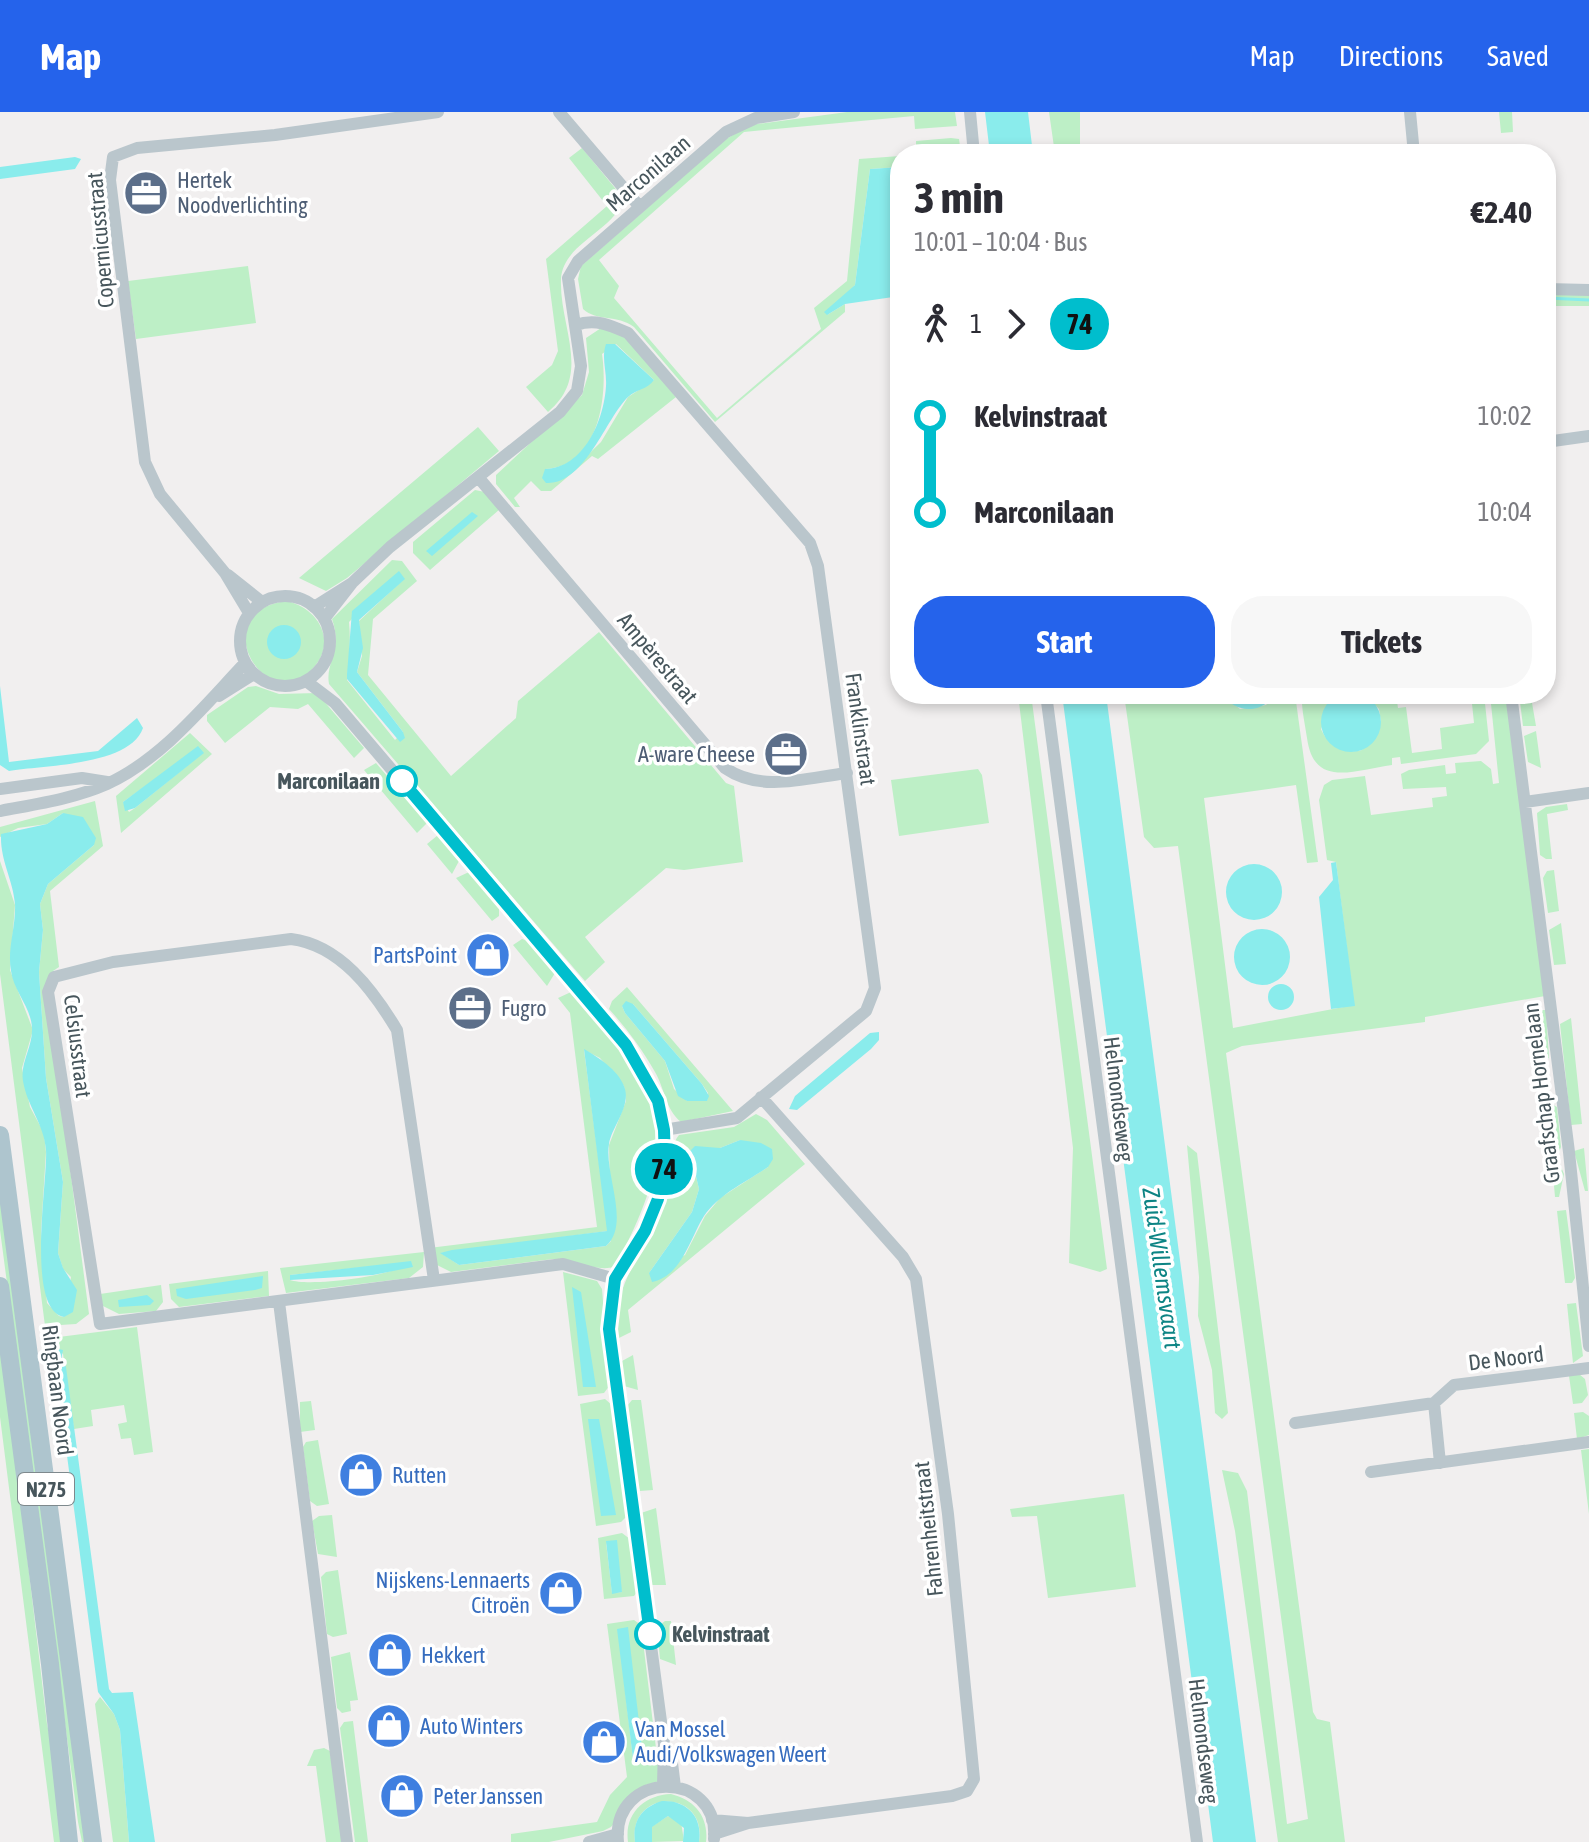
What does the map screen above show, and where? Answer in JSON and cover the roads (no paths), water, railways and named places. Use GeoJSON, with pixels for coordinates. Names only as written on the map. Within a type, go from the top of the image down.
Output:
{"type":"FeatureCollection","features":[{"type":"Feature","properties":{"kind":"main road","name":"Ringbaan Noord"},"geometry":{"type":"LineString","coordinates":[[0,1135],[93,1842]]}},
{"type":"Feature","properties":{"kind":"main road","name":"Ringbaan Noord"},"geometry":{"type":"LineString","coordinates":[[0,1286],[52,1678],[69,1842]]}},
{"type":"Feature","properties":{"kind":"street","name":"Copernicusstraat"},"geometry":{"type":"LineString","coordinates":[[249,613],[225,573],[160,494],[145,462],[110,180],[113,157],[137,148],[275,135],[438,112]]}},
{"type":"Feature","properties":{"kind":"street"},"geometry":{"type":"LineString","coordinates":[[559,112],[639,206]]}},
{"type":"Feature","properties":{"kind":"street","name":"Marconilaan"},"geometry":{"type":"LineString","coordinates":[[324,619],[352,583],[390,547],[560,412],[577,391],[581,366],[568,278],[578,261],[726,132],[756,118],[794,112]]}},
{"type":"Feature","properties":{"kind":"street"},"geometry":{"type":"LineString","coordinates":[[970,112],[973,144]]}},
{"type":"Feature","properties":{"kind":"street"},"geometry":{"type":"LineString","coordinates":[[1410,112],[1413,144]]}},
{"type":"Feature","properties":{"kind":"street"},"geometry":{"type":"LineString","coordinates":[[1556,289],[1589,290]]}},
{"type":"Feature","properties":{"kind":"street","name":"Franklinstraat"},"geometry":{"type":"LineString","coordinates":[[576,325],[587,321],[607,324],[628,333],[810,543],[818,566],[875,988],[866,1011],[737,1118],[664,1130]]}},
{"type":"Feature","properties":{"kind":"street"},"geometry":{"type":"LineString","coordinates":[[1556,441],[1589,436]]}},
{"type":"Feature","properties":{"kind":"street","name":"Ampèrestraat"},"geometry":{"type":"LineString","coordinates":[[478,477],[725,768],[740,779],[763,784],[847,773]]}},
{"type":"Feature","properties":{"kind":"street","name":"Copernicusstraat"},"geometry":{"type":"LineString","coordinates":[[225,573],[262,602]]}},
{"type":"Feature","properties":{"kind":"street","name":"Marconilaan"},"geometry":{"type":"LineString","coordinates":[[314,607],[352,583]]}},
{"type":"Feature","properties":{"kind":"street"},"geometry":{"type":"LineString","coordinates":[[294,597],[314,607],[324,619],[330,646],[318,672],[296,685],[273,685],[254,674],[245,663],[240,632],[249,613],[262,602],[294,597]]}},
{"type":"Feature","properties":{"kind":"street"},"geometry":{"type":"LineString","coordinates":[[0,811],[83,793],[110,782],[154,751],[215,698],[245,663]]}},
{"type":"Feature","properties":{"kind":"street"},"geometry":{"type":"LineString","coordinates":[[318,672],[335,703],[626,1045],[658,1101],[664,1130],[665,1162],[658,1199],[645,1231],[615,1279],[609,1329],[664,1744],[672,1763],[669,1786]]}},
{"type":"Feature","properties":{"kind":"street"},"geometry":{"type":"LineString","coordinates":[[215,698],[254,674]]}},
{"type":"Feature","properties":{"kind":"street"},"geometry":{"type":"LineString","coordinates":[[306,681],[335,703]]}},
{"type":"Feature","properties":{"kind":"street","name":"Helmondseweg"},"geometry":{"type":"LineString","coordinates":[[1047,704],[1197,1842]]}},
{"type":"Feature","properties":{"kind":"street","name":"Graafschap Hornelaan"},"geometry":{"type":"LineString","coordinates":[[1512,704],[1589,1346]]}},
{"type":"Feature","properties":{"kind":"street"},"geometry":{"type":"LineString","coordinates":[[0,789],[82,778],[110,782]]}},
{"type":"Feature","properties":{"kind":"street"},"geometry":{"type":"LineString","coordinates":[[1525,802],[1589,793]]}},
{"type":"Feature","properties":{"kind":"street","name":"Celsiusstraat"},"geometry":{"type":"LineString","coordinates":[[434,1280],[397,1030],[378,999],[340,960],[315,942],[291,939],[113,962],[54,977],[48,992],[100,1324],[563,1264],[615,1279]]}},
{"type":"Feature","properties":{"kind":"street","name":"Fahrenheitstraat"},"geometry":{"type":"LineString","coordinates":[[712,1820],[748,1823],[952,1796],[967,1791],[974,1779],[948,1514],[916,1279],[903,1257],[761,1097]]}},
{"type":"Feature","properties":{"kind":"street"},"geometry":{"type":"LineString","coordinates":[[1574,1202],[1589,1201]]}},
{"type":"Feature","properties":{"kind":"street"},"geometry":{"type":"LineString","coordinates":[[279,1302],[347,1842]]}},
{"type":"Feature","properties":{"kind":"street","name":"De Noord"},"geometry":{"type":"LineString","coordinates":[[1295,1423],[1434,1403],[1454,1385],[1589,1368]]}},
{"type":"Feature","properties":{"kind":"street"},"geometry":{"type":"LineString","coordinates":[[1434,1403],[1440,1463]]}},
{"type":"Feature","properties":{"kind":"street"},"geometry":{"type":"LineString","coordinates":[[1371,1472],[1589,1442]]}},
{"type":"Feature","properties":{"kind":"street"},"geometry":{"type":"LineString","coordinates":[[589,1842],[618,1838],[620,1820],[636,1796],[669,1786],[698,1798],[712,1820],[714,1838]]}},
{"type":"Feature","properties":{"kind":"street","name":"Fahrenheitstraat"},"geometry":{"type":"LineString","coordinates":[[714,1838],[748,1823]]}},
{"type":"Feature","properties":{"kind":"water"},"geometry":{"type":"Polygon","coordinates":[[[985,112],[1028,112],[1032,144],[989,144],[985,112]]]}},
{"type":"Feature","properties":{"kind":"water"},"geometry":{"type":"Polygon","coordinates":[[[75,157],[81,159],[75,169],[0,179],[0,167],[75,157]]]}},
{"type":"Feature","properties":{"kind":"water"},"geometry":{"type":"Polygon","coordinates":[[[890,168],[890,297],[845,304],[827,315],[824,312],[855,285],[870,169],[890,168]]]}},
{"type":"Feature","properties":{"kind":"water"},"geometry":{"type":"Polygon","coordinates":[[[606,344],[615,344],[654,380],[628,397],[593,449],[572,473],[560,481],[546,483],[542,478],[545,469],[559,467],[571,460],[581,451],[596,427],[606,386],[606,344]]]}},
{"type":"Feature","properties":{"kind":"water"},"geometry":{"type":"Polygon","coordinates":[[[472,512],[478,516],[432,556],[426,551],[472,512]]]}},
{"type":"Feature","properties":{"kind":"water"},"geometry":{"type":"Polygon","coordinates":[[[399,571],[405,579],[359,620],[363,648],[357,672],[403,732],[405,738],[400,742],[347,679],[352,611],[399,571]]]}},
{"type":"Feature","properties":{"kind":"water"},"geometry":{"type":"Polygon","coordinates":[[[284,625],[296,630],[301,642],[296,654],[284,659],[272,654],[267,642],[272,630],[284,625]]]}},
{"type":"Feature","properties":{"kind":"water"},"geometry":{"type":"Polygon","coordinates":[[[0,686],[9,762],[98,751],[137,718],[143,728],[135,741],[104,757],[9,771],[0,765],[0,686]]]}},
{"type":"Feature","properties":{"kind":"water","name":"Zuid-Willemsvaart"},"geometry":{"type":"Polygon","coordinates":[[[1063,704],[1107,704],[1256,1842],[1213,1842],[1063,704]]]}},
{"type":"Feature","properties":{"kind":"water"},"geometry":{"type":"Polygon","coordinates":[[[1232,704],[1265,704],[1249,709],[1232,704]]]}},
{"type":"Feature","properties":{"kind":"water"},"geometry":{"type":"Polygon","coordinates":[[[1328,704],[1374,704],[1379,710],[1379,734],[1363,750],[1339,750],[1323,734],[1321,722],[1328,704]]]}},
{"type":"Feature","properties":{"kind":"water"},"geometry":{"type":"Polygon","coordinates":[[[198,746],[204,753],[135,808],[125,811],[123,802],[198,746]]]}},
{"type":"Feature","properties":{"kind":"water"},"geometry":{"type":"Polygon","coordinates":[[[63,813],[83,817],[96,838],[94,845],[48,884],[40,904],[43,930],[39,972],[46,1078],[63,1182],[58,1253],[63,1268],[77,1290],[73,1312],[64,1317],[52,1309],[45,1292],[42,1269],[46,1150],[23,1081],[32,1028],[11,971],[15,904],[2,853],[1,834],[47,824],[63,813]]]}},
{"type":"Feature","properties":{"kind":"water"},"geometry":{"type":"Polygon","coordinates":[[[1336,862],[1355,1006],[1331,1009],[1319,897],[1333,880],[1331,863],[1336,862]]]}},
{"type":"Feature","properties":{"kind":"water"},"geometry":{"type":"Polygon","coordinates":[[[1254,864],[1274,872],[1282,892],[1274,912],[1254,920],[1234,912],[1226,892],[1234,872],[1254,864]]]}},
{"type":"Feature","properties":{"kind":"water"},"geometry":{"type":"Polygon","coordinates":[[[1262,929],[1282,937],[1290,957],[1282,977],[1262,985],[1242,977],[1234,957],[1242,937],[1262,929]]]}},
{"type":"Feature","properties":{"kind":"water"},"geometry":{"type":"Polygon","coordinates":[[[1281,984],[1290,988],[1294,997],[1290,1006],[1281,1010],[1272,1006],[1268,997],[1272,988],[1281,984]]]}},
{"type":"Feature","properties":{"kind":"water"},"geometry":{"type":"Polygon","coordinates":[[[626,1001],[633,1004],[702,1084],[709,1096],[707,1101],[687,1101],[678,1096],[665,1061],[625,1013],[622,1006],[626,1001]]]}},
{"type":"Feature","properties":{"kind":"water"},"geometry":{"type":"Polygon","coordinates":[[[879,1032],[879,1040],[871,1049],[797,1110],[789,1109],[795,1096],[870,1033],[879,1032]]]}},
{"type":"Feature","properties":{"kind":"water"},"geometry":{"type":"Polygon","coordinates":[[[584,1049],[612,1069],[626,1093],[624,1108],[609,1144],[617,1212],[613,1237],[606,1246],[459,1265],[440,1253],[607,1231],[584,1049]]]}},
{"type":"Feature","properties":{"kind":"water"},"geometry":{"type":"Polygon","coordinates":[[[740,1140],[761,1143],[772,1149],[773,1159],[768,1167],[710,1208],[678,1264],[671,1272],[652,1282],[649,1273],[692,1212],[699,1189],[690,1151],[695,1146],[720,1148],[740,1140]]]}},
{"type":"Feature","properties":{"kind":"water"},"geometry":{"type":"Polygon","coordinates":[[[411,1261],[413,1267],[373,1275],[290,1280],[290,1275],[411,1261]]]}},
{"type":"Feature","properties":{"kind":"water"},"geometry":{"type":"Polygon","coordinates":[[[263,1276],[262,1288],[255,1290],[186,1299],[177,1296],[176,1289],[263,1276]]]}},
{"type":"Feature","properties":{"kind":"water"},"geometry":{"type":"Polygon","coordinates":[[[572,1287],[581,1292],[596,1387],[583,1387],[572,1287]]]}},
{"type":"Feature","properties":{"kind":"water"},"geometry":{"type":"Polygon","coordinates":[[[147,1295],[154,1301],[150,1305],[119,1307],[118,1300],[147,1295]]]}},
{"type":"Feature","properties":{"kind":"water"},"geometry":{"type":"Polygon","coordinates":[[[58,1349],[63,1350],[61,1360],[66,1367],[109,1689],[112,1693],[133,1692],[155,1842],[129,1842],[120,1730],[114,1714],[98,1692],[55,1364],[58,1349]]]}},
{"type":"Feature","properties":{"kind":"water"},"geometry":{"type":"Polygon","coordinates":[[[588,1419],[599,1419],[616,1515],[601,1516],[588,1419]]]}},
{"type":"Feature","properties":{"kind":"water"},"geometry":{"type":"Polygon","coordinates":[[[617,1540],[622,1592],[612,1594],[606,1541],[617,1540]]]}},
{"type":"Feature","properties":{"kind":"water"},"geometry":{"type":"Polygon","coordinates":[[[628,1627],[643,1757],[638,1764],[633,1759],[617,1629],[628,1627]]]}},
{"type":"Feature","properties":{"kind":"water"},"geometry":{"type":"Polygon","coordinates":[[[662,1801],[679,1803],[691,1812],[698,1825],[699,1842],[683,1842],[684,1828],[668,1816],[652,1827],[652,1842],[635,1842],[635,1828],[640,1816],[662,1801]]]}},
{"type":"Feature","properties":{"kind":"waterway"},"geometry":{"type":"LineString","coordinates":[[1556,298],[1589,300]]}},
{"type":"Feature","properties":{"kind":"place","name":"Hertek Noodverlichting"},"geometry":{"type":"Point","coordinates":[146,193]}},
{"type":"Feature","properties":{"kind":"place","name":"A-ware Cheese"},"geometry":{"type":"Point","coordinates":[786,754]}},
{"type":"Feature","properties":{"kind":"place","name":"Marconilaan"},"geometry":{"type":"Point","coordinates":[402,781]}},
{"type":"Feature","properties":{"kind":"place","name":"PartsPoint"},"geometry":{"type":"Point","coordinates":[488,955]}},
{"type":"Feature","properties":{"kind":"place","name":"Fugro"},"geometry":{"type":"Point","coordinates":[470,1008]}},
{"type":"Feature","properties":{"kind":"place","name":"Rutten"},"geometry":{"type":"Point","coordinates":[361,1475]}},
{"type":"Feature","properties":{"kind":"place","name":"Nijskens-Lennaerts Citroën"},"geometry":{"type":"Point","coordinates":[561,1593]}},
{"type":"Feature","properties":{"kind":"place","name":"Kelvinstraat"},"geometry":{"type":"Point","coordinates":[650,1634]}},
{"type":"Feature","properties":{"kind":"place","name":"Hekkert"},"geometry":{"type":"Point","coordinates":[390,1655]}},
{"type":"Feature","properties":{"kind":"place","name":"Auto Winters"},"geometry":{"type":"Point","coordinates":[389,1726]}},
{"type":"Feature","properties":{"kind":"place","name":"Van Mossel Audi/Volkswagen Weert"},"geometry":{"type":"Point","coordinates":[604,1742]}},
{"type":"Feature","properties":{"kind":"place","name":"Peter Janssen"},"geometry":{"type":"Point","coordinates":[402,1796]}}]}
